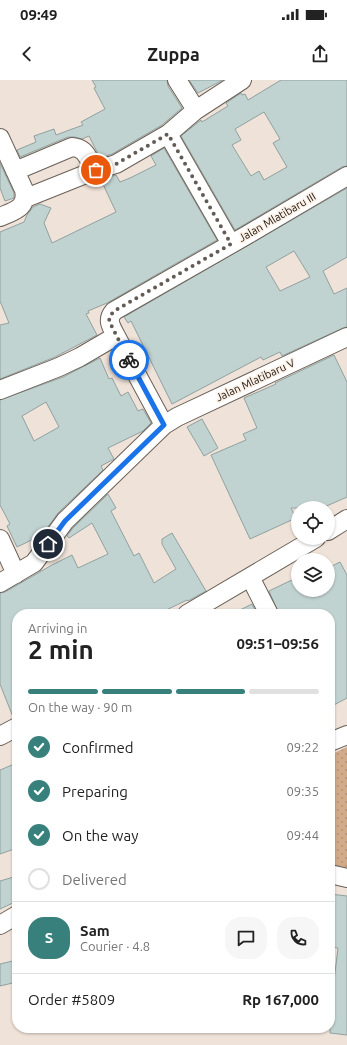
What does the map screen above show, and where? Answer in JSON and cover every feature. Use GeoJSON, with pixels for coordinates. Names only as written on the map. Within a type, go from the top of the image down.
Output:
{"type":"FeatureCollection","features":[{"type":"Feature","properties":{"kind":"street"},"geometry":{"type":"LineString","coordinates":[[177,80],[196,110]]}},
{"type":"Feature","properties":{"kind":"street"},"geometry":{"type":"LineString","coordinates":[[25,194],[116,164],[168,134],[196,110],[242,80]]}},
{"type":"Feature","properties":{"kind":"street"},"geometry":{"type":"LineString","coordinates":[[168,134],[231,244]]}},
{"type":"Feature","properties":{"kind":"street"},"geometry":{"type":"LineString","coordinates":[[0,138],[25,194],[25,202],[22,206],[0,217]]}},
{"type":"Feature","properties":{"kind":"street"},"geometry":{"type":"LineString","coordinates":[[15,171],[72,147],[83,149],[96,170]]}},
{"type":"Feature","properties":{"kind":"street","name":"Jalan Mlatibaru III"},"geometry":{"type":"LineString","coordinates":[[0,390],[59,367],[80,357],[113,329],[110,316],[114,311],[347,176]]}},
{"type":"Feature","properties":{"kind":"street"},"geometry":{"type":"LineString","coordinates":[[113,329],[164,425]]}},
{"type":"Feature","properties":{"kind":"street","name":"Jalan Mlatibaru V"},"geometry":{"type":"LineString","coordinates":[[0,583],[34,563],[65,521],[164,425],[177,417],[347,337]]}},
{"type":"Feature","properties":{"kind":"street"},"geometry":{"type":"LineString","coordinates":[[335,527],[347,520]]}},
{"type":"Feature","properties":{"kind":"street"},"geometry":{"type":"LineString","coordinates":[[0,539],[16,574]]}},
{"type":"Feature","properties":{"kind":"street"},"geometry":{"type":"LineString","coordinates":[[196,609],[304,545]]}},
{"type":"Feature","properties":{"kind":"street"},"geometry":{"type":"LineString","coordinates":[[250,577],[266,609]]}},
{"type":"Feature","properties":{"kind":"street"},"geometry":{"type":"LineString","coordinates":[[0,736],[12,730]]}},
{"type":"Feature","properties":{"kind":"street"},"geometry":{"type":"LineString","coordinates":[[335,875],[347,878]]}},
{"type":"Feature","properties":{"kind":"street"},"geometry":{"type":"LineString","coordinates":[[0,925],[12,918]]}},
{"type":"Feature","properties":{"kind":"shaded area"},"geometry":{"type":"Polygon","coordinates":[[[347,747],[347,869],[335,866],[335,753],[347,747]]]}},
{"type":"Feature","properties":{"kind":"building"},"geometry":{"type":"Polygon","coordinates":[[[92,80],[167,80],[168,86],[182,108],[162,125],[112,154],[100,158],[89,136],[82,139],[68,137],[20,157],[17,150],[36,142],[34,136],[54,129],[56,135],[83,125],[81,122],[105,109],[94,88],[96,87],[92,80]]]}},
{"type":"Feature","properties":{"kind":"building"},"geometry":{"type":"Polygon","coordinates":[[[189,80],[223,80],[198,93],[189,80]]]}},
{"type":"Feature","properties":{"kind":"building"},"geometry":{"type":"Polygon","coordinates":[[[281,80],[347,80],[347,166],[342,167],[235,230],[181,136],[201,120],[202,122],[228,106],[226,103],[241,93],[242,95],[245,94],[248,100],[281,80]],[[264,112],[235,129],[241,140],[232,145],[251,176],[259,171],[264,180],[287,167],[273,143],[280,139],[264,112]]]}},
{"type":"Feature","properties":{"kind":"building"},"geometry":{"type":"Polygon","coordinates":[[[164,148],[217,240],[107,303],[88,311],[89,313],[86,314],[97,335],[55,357],[0,379],[0,325],[9,323],[0,301],[0,232],[24,222],[33,207],[40,204],[51,208],[44,223],[52,243],[116,212],[101,180],[116,175],[120,182],[156,165],[151,156],[164,148]]]}},
{"type":"Feature","properties":{"kind":"building"},"geometry":{"type":"Polygon","coordinates":[[[0,163],[14,193],[14,198],[5,201],[0,188],[0,163]]]}},
{"type":"Feature","properties":{"kind":"building"},"geometry":{"type":"Polygon","coordinates":[[[347,188],[347,257],[323,271],[334,294],[347,288],[347,327],[282,356],[280,352],[263,360],[261,357],[172,404],[131,321],[128,323],[124,317],[347,188]],[[294,251],[266,267],[280,291],[310,277],[294,251]]]}},
{"type":"Feature","properties":{"kind":"building"},"geometry":{"type":"Polygon","coordinates":[[[334,355],[347,382],[347,497],[335,502],[335,501],[291,501],[291,520],[250,539],[211,455],[246,440],[243,434],[257,428],[244,398],[276,384],[275,383],[334,355]]]}},
{"type":"Feature","properties":{"kind":"building"},"geometry":{"type":"Polygon","coordinates":[[[100,358],[109,379],[112,378],[121,396],[128,392],[138,411],[143,409],[151,423],[143,431],[108,448],[114,459],[101,466],[103,470],[58,513],[42,535],[17,547],[7,526],[10,524],[0,505],[0,400],[63,377],[100,358]],[[46,402],[22,416],[34,441],[59,427],[46,402]]]}},
{"type":"Feature","properties":{"kind":"building"},"geometry":{"type":"Polygon","coordinates":[[[202,419],[218,448],[204,456],[187,427],[202,419]]]}},
{"type":"Feature","properties":{"kind":"building"},"geometry":{"type":"Polygon","coordinates":[[[108,494],[116,508],[111,511],[134,556],[139,553],[154,583],[176,569],[162,544],[162,539],[172,533],[206,591],[188,601],[187,600],[168,609],[12,609],[12,714],[0,684],[0,593],[5,592],[72,555],[78,568],[108,554],[92,523],[69,538],[67,536],[73,528],[108,494]]]}},
{"type":"Feature","properties":{"kind":"building"},"geometry":{"type":"Polygon","coordinates":[[[340,562],[347,575],[347,698],[335,704],[335,609],[277,609],[269,591],[291,580],[291,597],[335,597],[335,564],[340,562]]]}},
{"type":"Feature","properties":{"kind":"building"},"geometry":{"type":"Polygon","coordinates":[[[252,604],[254,609],[242,609],[252,604]]]}},
{"type":"Feature","properties":{"kind":"building"},"geometry":{"type":"Polygon","coordinates":[[[12,765],[12,850],[0,854],[0,770],[12,765]]]}},
{"type":"Feature","properties":{"kind":"building"},"geometry":{"type":"Polygon","coordinates":[[[12,877],[12,903],[0,909],[0,881],[12,877]]]}},
{"type":"Feature","properties":{"kind":"building"},"geometry":{"type":"Polygon","coordinates":[[[335,895],[347,896],[347,1035],[330,1033],[335,1033],[335,972],[338,948],[335,948],[335,895]]]}},
{"type":"Feature","properties":{"kind":"building"},"geometry":{"type":"Polygon","coordinates":[[[12,961],[12,983],[0,986],[0,964],[12,961]]]}},
{"type":"Feature","properties":{"kind":"way so far"},"geometry":{"type":"LineString","coordinates":[[96,170],[116,164],[168,134],[231,244],[114,311],[110,316],[109,321],[129,360]]}},
{"type":"Feature","properties":{"kind":"route"},"geometry":{"type":"LineString","coordinates":[[48,544],[65,521],[164,425],[129,360]]}}]}
